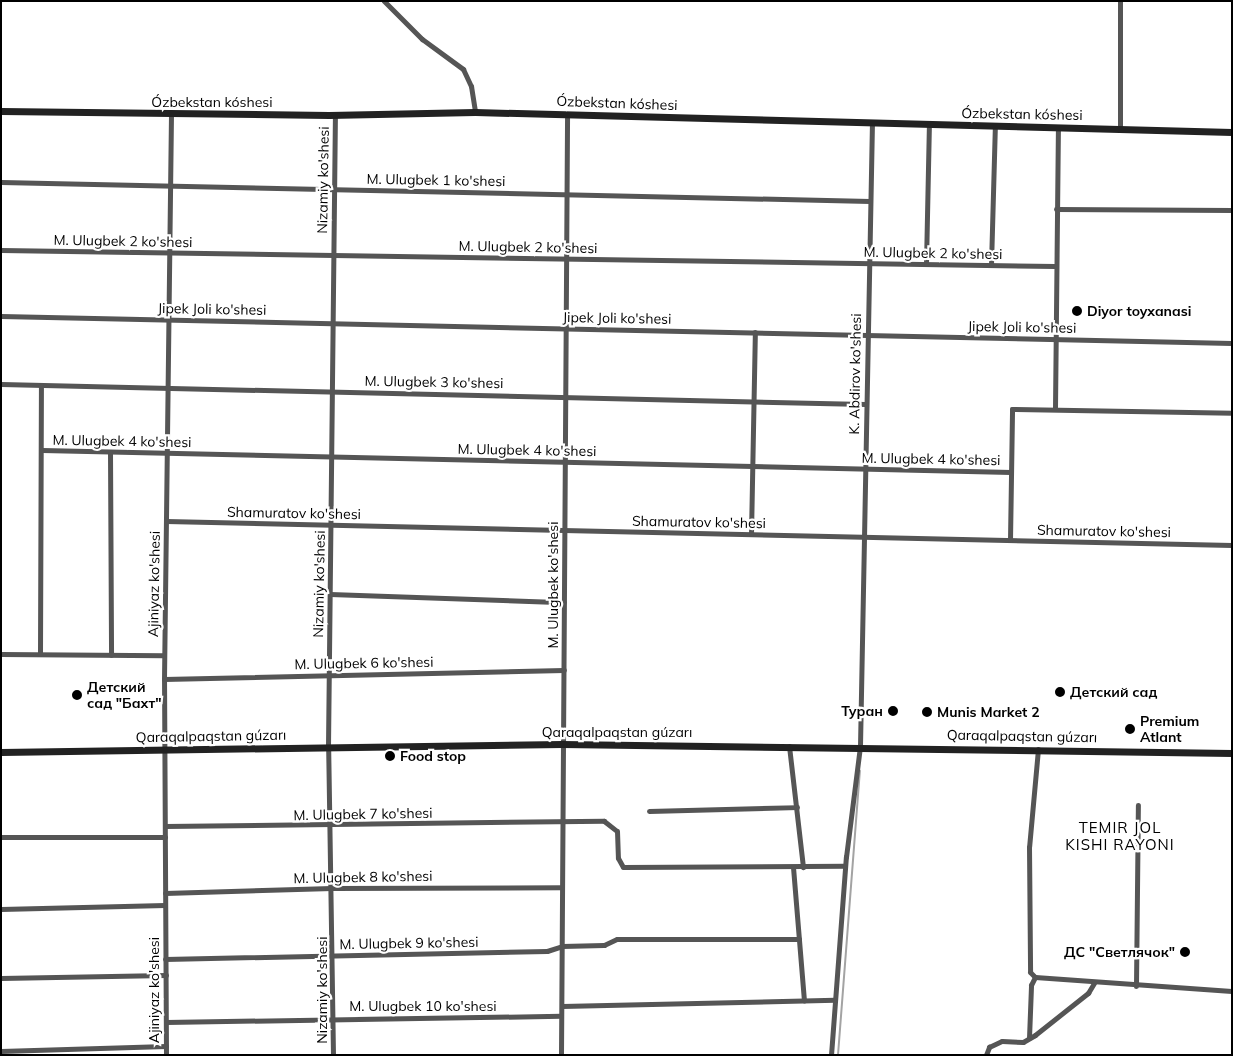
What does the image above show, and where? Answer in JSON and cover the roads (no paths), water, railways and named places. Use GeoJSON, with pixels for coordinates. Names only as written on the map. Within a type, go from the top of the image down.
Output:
{"type":"FeatureCollection","features":[{"type":"Feature","properties":{"kind":"street"},"geometry":{"type":"LineString","coordinates":[[384,1],[422,39],[463,69],[471,86],[475,112]]}},
{"type":"Feature","properties":{"kind":"street"},"geometry":{"type":"LineString","coordinates":[[1120,1],[1120,129]]}},
{"type":"Feature","properties":{"kind":"street","name":"Ózbekstan kóshesi"},"geometry":{"type":"LineString","coordinates":[[1,111],[171,114],[475,112],[1232,132]]}},
{"type":"Feature","properties":{"kind":"street","name":"Ajiniyaz ko'shesi"},"geometry":{"type":"LineString","coordinates":[[166,1055],[164,655],[171,114]]}},
{"type":"Feature","properties":{"kind":"street","name":"Nizamiy ko'shesi"},"geometry":{"type":"LineString","coordinates":[[333,1055],[331,826],[328,746],[336,114]]}},
{"type":"Feature","properties":{"kind":"street","name":"M. Ulugbek ko'shesi"},"geometry":{"type":"LineString","coordinates":[[561,1055],[567,114]]}},
{"type":"Feature","properties":{"kind":"street","name":"K. Abdirov ko'shesi"},"geometry":{"type":"LineString","coordinates":[[831,1055],[845,866],[860,746],[866,335],[872,122]]}},
{"type":"Feature","properties":{"kind":"street"},"geometry":{"type":"LineString","coordinates":[[926,264],[929,124]]}},
{"type":"Feature","properties":{"kind":"street"},"geometry":{"type":"LineString","coordinates":[[991,265],[995,126]]}},
{"type":"Feature","properties":{"kind":"street"},"geometry":{"type":"LineString","coordinates":[[1055,408],[1055,266],[1058,127]]}},
{"type":"Feature","properties":{"kind":"street","name":"M. Ulugbek 1 ko'shesi"},"geometry":{"type":"LineString","coordinates":[[1,182],[870,201]]}},
{"type":"Feature","properties":{"kind":"street"},"geometry":{"type":"LineString","coordinates":[[1056,209],[1232,210]]}},
{"type":"Feature","properties":{"kind":"street","name":"M. Ulugbek 2 ko'shesi"},"geometry":{"type":"LineString","coordinates":[[1,250],[1055,266]]}},
{"type":"Feature","properties":{"kind":"street","name":"Jipek Joli ko'shesi"},"geometry":{"type":"LineString","coordinates":[[1,316],[1232,342]]}},
{"type":"Feature","properties":{"kind":"street"},"geometry":{"type":"LineString","coordinates":[[751,534],[754,332]]}},
{"type":"Feature","properties":{"kind":"street","name":"M. Ulugbek 3 ko'shesi"},"geometry":{"type":"LineString","coordinates":[[1,384],[865,404]]}},
{"type":"Feature","properties":{"kind":"street"},"geometry":{"type":"LineString","coordinates":[[40,654],[41,385]]}},
{"type":"Feature","properties":{"kind":"street"},"geometry":{"type":"LineString","coordinates":[[1010,540],[1012,409],[1055,408],[1232,413]]}},
{"type":"Feature","properties":{"kind":"street","name":"M. Ulugbek 4 ko'shesi"},"geometry":{"type":"LineString","coordinates":[[42,450],[1011,472]]}},
{"type":"Feature","properties":{"kind":"street"},"geometry":{"type":"LineString","coordinates":[[110,452],[111,655]]}},
{"type":"Feature","properties":{"kind":"street","name":"Shamuratov ko'shesi"},"geometry":{"type":"LineString","coordinates":[[166,521],[1232,545]]}},
{"type":"Feature","properties":{"kind":"street"},"geometry":{"type":"LineString","coordinates":[[330,594],[564,602]]}},
{"type":"Feature","properties":{"kind":"street"},"geometry":{"type":"LineString","coordinates":[[1,654],[164,655]]}},
{"type":"Feature","properties":{"kind":"street","name":"M. Ulugbek 6 ko'shesi"},"geometry":{"type":"LineString","coordinates":[[164,679],[564,670]]}},
{"type":"Feature","properties":{"kind":"street","name":"Qaraqalpaqstan gúzarı"},"geometry":{"type":"LineString","coordinates":[[1,752],[562,744],[790,745],[1232,753]]}},
{"type":"Feature","properties":{"kind":"street"},"geometry":{"type":"LineString","coordinates":[[790,745],[792,795],[797,807],[803,867]]}},
{"type":"Feature","properties":{"kind":"street"},"geometry":{"type":"LineString","coordinates":[[1038,749],[1029,847],[1030,972],[1035,978],[1232,991]]}},
{"type":"Feature","properties":{"kind":"street"},"geometry":{"type":"LineString","coordinates":[[1136,986],[1138,805]]}},
{"type":"Feature","properties":{"kind":"street"},"geometry":{"type":"LineString","coordinates":[[649,812],[797,807]]}},
{"type":"Feature","properties":{"kind":"street","name":"M. Ulugbek 7 ko'shesi"},"geometry":{"type":"LineString","coordinates":[[165,826],[610,822],[617,831],[618,861],[623,867],[793,867]]}},
{"type":"Feature","properties":{"kind":"street"},"geometry":{"type":"LineString","coordinates":[[1,837],[165,837]]}},
{"type":"Feature","properties":{"kind":"street"},"geometry":{"type":"LineString","coordinates":[[804,1001],[793,867],[845,866]]}},
{"type":"Feature","properties":{"kind":"street","name":"M. Ulugbek 8 ko'shesi"},"geometry":{"type":"LineString","coordinates":[[165,893],[332,888],[562,887]]}},
{"type":"Feature","properties":{"kind":"street"},"geometry":{"type":"LineString","coordinates":[[1,909],[165,905]]}},
{"type":"Feature","properties":{"kind":"street","name":"M. Ulugbek 9 ko'shesi"},"geometry":{"type":"LineString","coordinates":[[166,959],[547,952],[562,946],[604,945],[617,939],[799,938]]}},
{"type":"Feature","properties":{"kind":"street"},"geometry":{"type":"LineString","coordinates":[[1,978],[166,975]]}},
{"type":"Feature","properties":{"kind":"street"},"geometry":{"type":"LineString","coordinates":[[1029,1038],[1031,986],[1035,978]]}},
{"type":"Feature","properties":{"kind":"street"},"geometry":{"type":"LineString","coordinates":[[986,1055],[989,1046],[1002,1041],[1023,1042],[1029,1038],[1088,993],[1094,983]]}},
{"type":"Feature","properties":{"kind":"street"},"geometry":{"type":"LineString","coordinates":[[562,1006],[835,1000]]}},
{"type":"Feature","properties":{"kind":"street","name":"M. Ulugbek 10 ko'shesi"},"geometry":{"type":"LineString","coordinates":[[166,1022],[561,1016]]}},
{"type":"Feature","properties":{"kind":"street"},"geometry":{"type":"LineString","coordinates":[[1,1051],[166,1046]]}},
{"type":"Feature","properties":{"kind":"waterway"},"geometry":{"type":"LineString","coordinates":[[838,1055],[860,771]]}},
{"type":"Feature","properties":{"kind":"place","name":"Diyor toyxanasi"},"geometry":{"type":"Point","coordinates":[1077,311]}},
{"type":"Feature","properties":{"kind":"place","name":"Детский сад"},"geometry":{"type":"Point","coordinates":[1060,692]}},
{"type":"Feature","properties":{"kind":"place","name":"Детский сад \"Бахт\""},"geometry":{"type":"Point","coordinates":[77,695]}},
{"type":"Feature","properties":{"kind":"place","name":"Туран"},"geometry":{"type":"Point","coordinates":[893,711]}},
{"type":"Feature","properties":{"kind":"place","name":"Munis Market 2"},"geometry":{"type":"Point","coordinates":[927,712]}},
{"type":"Feature","properties":{"kind":"place","name":"Premium Atlant"},"geometry":{"type":"Point","coordinates":[1130,729]}},
{"type":"Feature","properties":{"kind":"place","name":"Food stop"},"geometry":{"type":"Point","coordinates":[390,756]}},
{"type":"Feature","properties":{"kind":"place","name":"ДС \"Светлячок\""},"geometry":{"type":"Point","coordinates":[1185,952]}},
{"type":"Feature","properties":{"kind":"district","name":"TEMIR JOL KISHI RAYONI"},"geometry":{"type":"Point","coordinates":[1120,836]}}]}
